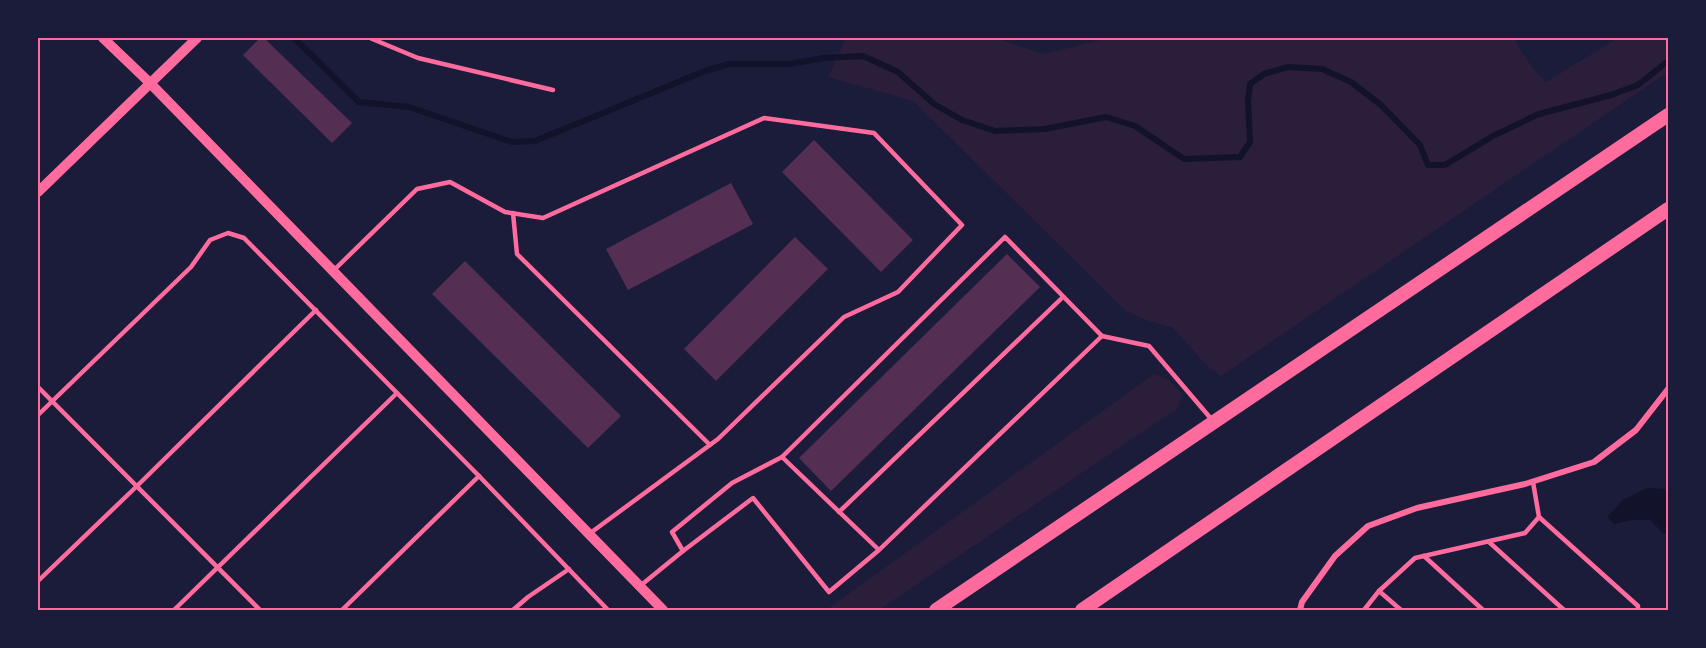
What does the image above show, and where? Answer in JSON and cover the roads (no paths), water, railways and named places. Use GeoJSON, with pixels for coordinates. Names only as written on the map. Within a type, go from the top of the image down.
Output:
{"type":"FeatureCollection","features":[{"type":"Feature","properties":{"kind":"main road"},"geometry":{"type":"LineString","coordinates":[[936,610],[1668,115]]}},
{"type":"Feature","properties":{"kind":"main road"},"geometry":{"type":"LineString","coordinates":[[1082,610],[1668,209]]}},
{"type":"Feature","properties":{"kind":"street"},"geometry":{"type":"LineString","coordinates":[[103,38],[150,83],[663,610]]}},
{"type":"Feature","properties":{"kind":"street"},"geometry":{"type":"LineString","coordinates":[[38,192],[198,38]]}},
{"type":"Feature","properties":{"kind":"street"},"geometry":{"type":"LineString","coordinates":[[1300,610],[1302,602],[1335,556],[1368,526],[1417,508],[1533,482],[1594,462],[1636,430],[1668,389]]}},
{"type":"Feature","properties":{"kind":"lane"},"geometry":{"type":"LineString","coordinates":[[369,38],[418,58],[553,90]]}},
{"type":"Feature","properties":{"kind":"lane"},"geometry":{"type":"LineString","coordinates":[[333,271],[417,189],[450,182],[505,212],[543,218],[764,118],[874,133],[962,225],[898,292],[844,317],[718,439],[589,534]]}},
{"type":"Feature","properties":{"kind":"lane"},"geometry":{"type":"LineString","coordinates":[[513,213],[517,254],[710,445]]}},
{"type":"Feature","properties":{"kind":"lane"},"geometry":{"type":"LineString","coordinates":[[38,415],[191,267],[210,240],[228,233],[244,238],[608,610]]}},
{"type":"Feature","properties":{"kind":"lane"},"geometry":{"type":"LineString","coordinates":[[683,551],[672,532],[732,483],[782,457],[1005,237],[1102,336],[1149,346],[1214,423]]}},
{"type":"Feature","properties":{"kind":"lane"},"geometry":{"type":"LineString","coordinates":[[839,512],[1063,297]]}},
{"type":"Feature","properties":{"kind":"lane"},"geometry":{"type":"LineString","coordinates":[[38,581],[316,310]]}},
{"type":"Feature","properties":{"kind":"lane"},"geometry":{"type":"LineString","coordinates":[[640,586],[753,498],[829,592],[879,550],[1102,336]]}},
{"type":"Feature","properties":{"kind":"lane"},"geometry":{"type":"LineString","coordinates":[[38,387],[260,610]]}},
{"type":"Feature","properties":{"kind":"lane"},"geometry":{"type":"LineString","coordinates":[[174,610],[397,393]]}},
{"type":"Feature","properties":{"kind":"lane"},"geometry":{"type":"LineString","coordinates":[[782,457],[879,550]]}},
{"type":"Feature","properties":{"kind":"lane"},"geometry":{"type":"LineString","coordinates":[[342,610],[479,476]]}},
{"type":"Feature","properties":{"kind":"lane"},"geometry":{"type":"LineString","coordinates":[[1533,482],[1539,517],[1638,608]]}},
{"type":"Feature","properties":{"kind":"lane"},"geometry":{"type":"LineString","coordinates":[[1364,610],[1379,591],[1415,558],[1525,533],[1539,517]]}},
{"type":"Feature","properties":{"kind":"lane"},"geometry":{"type":"LineString","coordinates":[[1488,542],[1564,610]]}},
{"type":"Feature","properties":{"kind":"lane"},"geometry":{"type":"LineString","coordinates":[[1424,556],[1483,610]]}},
{"type":"Feature","properties":{"kind":"lane"},"geometry":{"type":"LineString","coordinates":[[513,610],[569,569]]}},
{"type":"Feature","properties":{"kind":"lane"},"geometry":{"type":"LineString","coordinates":[[1379,591],[1401,610]]}},
{"type":"Feature","properties":{"kind":"waterway"},"geometry":{"type":"LineString","coordinates":[[294,38],[359,102],[409,107],[512,142],[535,141],[705,71],[729,64],[789,64],[824,58],[863,56],[898,72],[934,104],[962,120],[995,131],[1045,129],[1106,117],[1135,126],[1184,159],[1240,157],[1250,142],[1248,101],[1250,84],[1264,74],[1288,67],[1322,69],[1351,82],[1381,105],[1420,145],[1428,165],[1445,165],[1493,136],[1539,114],[1611,95],[1638,85],[1668,61]]}}]}
